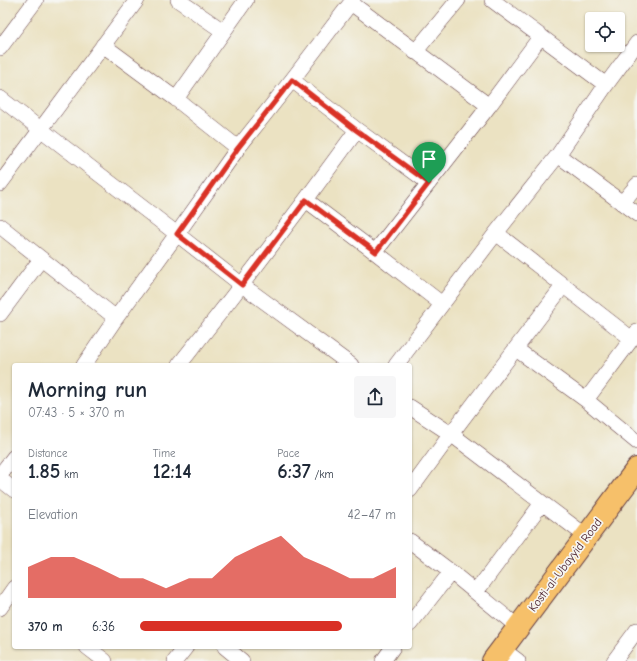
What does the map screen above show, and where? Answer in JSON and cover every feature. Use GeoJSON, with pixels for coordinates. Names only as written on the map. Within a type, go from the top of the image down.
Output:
{"type":"FeatureCollection","features":[{"type":"Feature","properties":{"kind":"highway","name":"Kosti-al-Ubayyid Road"},"geometry":{"type":"LineString","coordinates":[[504,657],[518,627],[637,469]]}},
{"type":"Feature","properties":{"kind":"street"},"geometry":{"type":"LineString","coordinates":[[0,48],[36,0]]}},
{"type":"Feature","properties":{"kind":"street"},"geometry":{"type":"LineString","coordinates":[[0,184],[138,0]]}},
{"type":"Feature","properties":{"kind":"street"},"geometry":{"type":"LineString","coordinates":[[178,0],[223,31]]}},
{"type":"Feature","properties":{"kind":"street"},"geometry":{"type":"LineString","coordinates":[[176,99],[246,0]]}},
{"type":"Feature","properties":{"kind":"street"},"geometry":{"type":"LineString","coordinates":[[415,52],[458,0]]}},
{"type":"Feature","properties":{"kind":"street"},"geometry":{"type":"LineString","coordinates":[[492,0],[606,85]]}},
{"type":"Feature","properties":{"kind":"street"},"geometry":{"type":"LineString","coordinates":[[85,363],[238,148],[352,2],[415,52],[489,106]]}},
{"type":"Feature","properties":{"kind":"street"},"geometry":{"type":"LineString","coordinates":[[376,252],[541,36]]}},
{"type":"Feature","properties":{"kind":"street"},"geometry":{"type":"LineString","coordinates":[[398,363],[496,233],[558,155],[637,43]]}},
{"type":"Feature","properties":{"kind":"street"},"geometry":{"type":"LineString","coordinates":[[103,45],[176,99],[238,148]]}},
{"type":"Feature","properties":{"kind":"street"},"geometry":{"type":"LineString","coordinates":[[292,80],[356,130],[429,183]]}},
{"type":"Feature","properties":{"kind":"street"},"geometry":{"type":"LineString","coordinates":[[0,98],[242,285],[348,363]]}},
{"type":"Feature","properties":{"kind":"street"},"geometry":{"type":"LineString","coordinates":[[181,363],[306,200],[356,130]]}},
{"type":"Feature","properties":{"kind":"street"},"geometry":{"type":"LineString","coordinates":[[558,155],[637,214]]}},
{"type":"Feature","properties":{"kind":"street"},"geometry":{"type":"LineString","coordinates":[[622,203],[637,185]]}},
{"type":"Feature","properties":{"kind":"street"},"geometry":{"type":"LineString","coordinates":[[306,200],[376,252],[442,304]]}},
{"type":"Feature","properties":{"kind":"street"},"geometry":{"type":"LineString","coordinates":[[0,226],[116,318]]}},
{"type":"Feature","properties":{"kind":"street"},"geometry":{"type":"LineString","coordinates":[[496,233],[563,286],[634,335],[586,400]]}},
{"type":"Feature","properties":{"kind":"street"},"geometry":{"type":"LineString","coordinates":[[0,314],[41,259]]}},
{"type":"Feature","properties":{"kind":"street"},"geometry":{"type":"LineString","coordinates":[[412,487],[563,286]]}},
{"type":"Feature","properties":{"kind":"street"},"geometry":{"type":"LineString","coordinates":[[516,349],[586,400],[637,442]]}},
{"type":"Feature","properties":{"kind":"street"},"geometry":{"type":"LineString","coordinates":[[412,408],[451,434],[586,536]]}},
{"type":"Feature","properties":{"kind":"street"},"geometry":{"type":"LineString","coordinates":[[0,475],[12,460]]}},
{"type":"Feature","properties":{"kind":"street"},"geometry":{"type":"LineString","coordinates":[[0,479],[12,488]]}},
{"type":"Feature","properties":{"kind":"street"},"geometry":{"type":"LineString","coordinates":[[476,592],[542,503]]}},
{"type":"Feature","properties":{"kind":"street"},"geometry":{"type":"LineString","coordinates":[[412,543],[451,572],[518,627]]}},
{"type":"Feature","properties":{"kind":"street"},"geometry":{"type":"LineString","coordinates":[[412,621],[451,572]]}},
{"type":"Feature","properties":{"kind":"street"},"geometry":{"type":"LineString","coordinates":[[0,608],[10,590]]}},
{"type":"Feature","properties":{"kind":"street"},"geometry":{"type":"LineString","coordinates":[[614,661],[637,630]]}},
{"type":"Feature","properties":{"kind":"street"},"geometry":{"type":"LineString","coordinates":[[90,649],[105,661]]}},
{"type":"Feature","properties":{"kind":"street"},"geometry":{"type":"LineString","coordinates":[[175,661],[184,649]]}},
{"type":"Feature","properties":{"kind":"street"},"geometry":{"type":"LineString","coordinates":[[227,649],[242,661]]}},
{"type":"Feature","properties":{"kind":"street"},"geometry":{"type":"LineString","coordinates":[[383,661],[392,649]]}},
{"type":"Feature","properties":{"kind":"route"},"geometry":{"type":"LineString","coordinates":[[292,80],[356,130],[429,183],[376,252],[306,200],[242,285],[177,234],[238,148],[292,80]]}}]}
